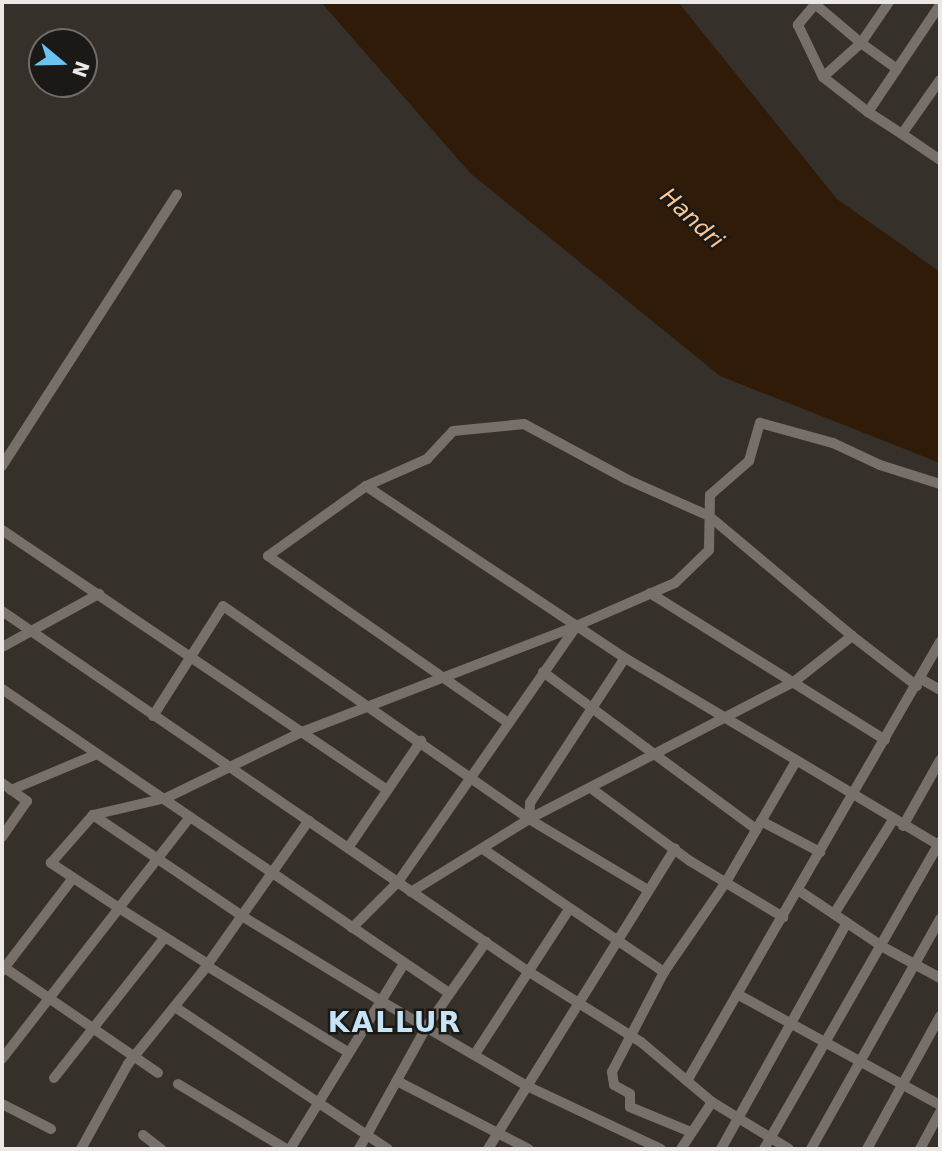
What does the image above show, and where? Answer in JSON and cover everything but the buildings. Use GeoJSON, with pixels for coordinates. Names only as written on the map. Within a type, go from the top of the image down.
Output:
{"type":"FeatureCollection","features":[{"type":"Feature","properties":{"kind":"street"},"geometry":{"type":"LineString","coordinates":[[823,77],[861,43],[889,2]]}},
{"type":"Feature","properties":{"kind":"street"},"geometry":{"type":"LineString","coordinates":[[897,69],[861,43],[816,3],[798,25],[823,77],[868,112],[940,160]]}},
{"type":"Feature","properties":{"kind":"street"},"geometry":{"type":"LineString","coordinates":[[868,112],[938,6]]}},
{"type":"Feature","properties":{"kind":"street"},"geometry":{"type":"LineString","coordinates":[[938,6],[940,24]]}},
{"type":"Feature","properties":{"kind":"street"},"geometry":{"type":"LineString","coordinates":[[902,134],[940,80]]}},
{"type":"Feature","properties":{"kind":"street"},"geometry":{"type":"LineString","coordinates":[[2,466],[177,194]]}},
{"type":"Feature","properties":{"kind":"street"},"geometry":{"type":"LineString","coordinates":[[348,1052],[51,863],[93,815],[166,798],[226,766],[302,732],[576,626],[676,583],[709,550],[710,495],[749,461],[760,423],[833,443],[880,465],[940,484]]}},
{"type":"Feature","properties":{"kind":"street"},"geometry":{"type":"LineString","coordinates":[[507,722],[446,676],[268,556],[366,486],[427,459],[453,431],[524,424],[626,479],[709,516],[852,636],[919,683],[940,690]]}},
{"type":"Feature","properties":{"kind":"street"},"geometry":{"type":"LineString","coordinates":[[366,486],[625,658],[852,796],[940,845],[764,1149]]}},
{"type":"Feature","properties":{"kind":"street"},"geometry":{"type":"LineString","coordinates":[[2,530],[387,790]]}},
{"type":"Feature","properties":{"kind":"street"},"geometry":{"type":"LineString","coordinates":[[650,593],[886,740]]}},
{"type":"Feature","properties":{"kind":"street"},"geometry":{"type":"LineString","coordinates":[[2,647],[99,594]]}},
{"type":"Feature","properties":{"kind":"street"},"geometry":{"type":"LineString","coordinates":[[153,716],[223,606],[369,704],[529,819],[648,890]]}},
{"type":"Feature","properties":{"kind":"street"},"geometry":{"type":"LineString","coordinates":[[2,611],[526,970],[632,1036],[712,1102],[789,1149]]}},
{"type":"Feature","properties":{"kind":"street"},"geometry":{"type":"LineString","coordinates":[[352,928],[398,882],[576,626]]}},
{"type":"Feature","properties":{"kind":"street"},"geometry":{"type":"LineString","coordinates":[[411,892],[529,819],[593,789],[795,681],[852,636]]}},
{"type":"Feature","properties":{"kind":"street"},"geometry":{"type":"LineString","coordinates":[[687,1081],[919,683],[940,642]]}},
{"type":"Feature","properties":{"kind":"street"},"geometry":{"type":"LineString","coordinates":[[529,819],[530,803],[625,658]]}},
{"type":"Feature","properties":{"kind":"street"},"geometry":{"type":"LineString","coordinates":[[542,672],[654,757],[759,825],[820,852]]}},
{"type":"Feature","properties":{"kind":"street"},"geometry":{"type":"LineString","coordinates":[[2,690],[166,798],[449,993]]}},
{"type":"Feature","properties":{"kind":"street"},"geometry":{"type":"LineString","coordinates":[[348,848],[421,741]]}},
{"type":"Feature","properties":{"kind":"street"},"geometry":{"type":"LineString","coordinates":[[12,790],[97,754]]}},
{"type":"Feature","properties":{"kind":"street"},"geometry":{"type":"LineString","coordinates":[[834,914],[940,760]]}},
{"type":"Feature","properties":{"kind":"street"},"geometry":{"type":"LineString","coordinates":[[691,1132],[630,1107],[630,1094],[614,1085],[612,1072],[664,972],[726,882],[795,762]]}},
{"type":"Feature","properties":{"kind":"street"},"geometry":{"type":"LineString","coordinates":[[2,783],[27,801],[2,837]]}},
{"type":"Feature","properties":{"kind":"street"},"geometry":{"type":"LineString","coordinates":[[593,789],[675,849],[783,917]]}},
{"type":"Feature","properties":{"kind":"street"},"geometry":{"type":"LineString","coordinates":[[93,815],[242,916],[381,1001],[527,1086],[662,1149]]}},
{"type":"Feature","properties":{"kind":"street"},"geometry":{"type":"LineString","coordinates":[[2,1059],[190,817]]}},
{"type":"Feature","properties":{"kind":"street"},"geometry":{"type":"LineString","coordinates":[[85,1148],[134,1057],[208,965],[309,820]]}},
{"type":"Feature","properties":{"kind":"street"},"geometry":{"type":"LineString","coordinates":[[483,849],[664,972]]}},
{"type":"Feature","properties":{"kind":"street"},"geometry":{"type":"LineString","coordinates":[[488,1149],[577,1002],[675,849]]}},
{"type":"Feature","properties":{"kind":"street"},"geometry":{"type":"LineString","coordinates":[[73,878],[2,968],[93,1026],[158,1073]]}},
{"type":"Feature","properties":{"kind":"street"},"geometry":{"type":"LineString","coordinates":[[798,890],[883,947],[940,978]]}},
{"type":"Feature","properties":{"kind":"street"},"geometry":{"type":"LineString","coordinates":[[475,1054],[526,970],[569,909]]}},
{"type":"Feature","properties":{"kind":"street"},"geometry":{"type":"LineString","coordinates":[[811,1149],[862,1063],[940,919]]}},
{"type":"Feature","properties":{"kind":"street"},"geometry":{"type":"LineString","coordinates":[[721,1149],[847,923]]}},
{"type":"Feature","properties":{"kind":"street"},"geometry":{"type":"LineString","coordinates":[[54,1077],[165,937]]}},
{"type":"Feature","properties":{"kind":"street"},"geometry":{"type":"LineString","coordinates":[[359,1149],[427,1026],[486,942]]}},
{"type":"Feature","properties":{"kind":"street"},"geometry":{"type":"LineString","coordinates":[[178,1084],[288,1149],[404,964]]}},
{"type":"Feature","properties":{"kind":"street"},"geometry":{"type":"LineString","coordinates":[[737,994],[940,1105]]}},
{"type":"Feature","properties":{"kind":"street"},"geometry":{"type":"LineString","coordinates":[[174,1007],[366,1137],[388,1149]]}},
{"type":"Feature","properties":{"kind":"street"},"geometry":{"type":"LineString","coordinates":[[867,1149],[904,1086],[940,1016]]}},
{"type":"Feature","properties":{"kind":"street"},"geometry":{"type":"LineString","coordinates":[[397,1081],[496,1135],[529,1149]]}},
{"type":"Feature","properties":{"kind":"street"},"geometry":{"type":"LineString","coordinates":[[681,1149],[712,1102]]}},
{"type":"Feature","properties":{"kind":"street"},"geometry":{"type":"LineString","coordinates":[[2,1104],[51,1129]]}},
{"type":"Feature","properties":{"kind":"street"},"geometry":{"type":"LineString","coordinates":[[919,1149],[940,1112]]}},
{"type":"Feature","properties":{"kind":"street"},"geometry":{"type":"LineString","coordinates":[[143,1135],[161,1149]]}},
{"type":"Feature","properties":{"kind":"water","name":"Handri"},"geometry":{"type":"Polygon","coordinates":[[[321,2],[678,2],[837,199],[940,272],[940,463],[720,376],[470,173],[321,2]]]}},
{"type":"Feature","properties":{"kind":"district","name":"KALLUR"},"geometry":{"type":"Point","coordinates":[395,1023]}}]}
